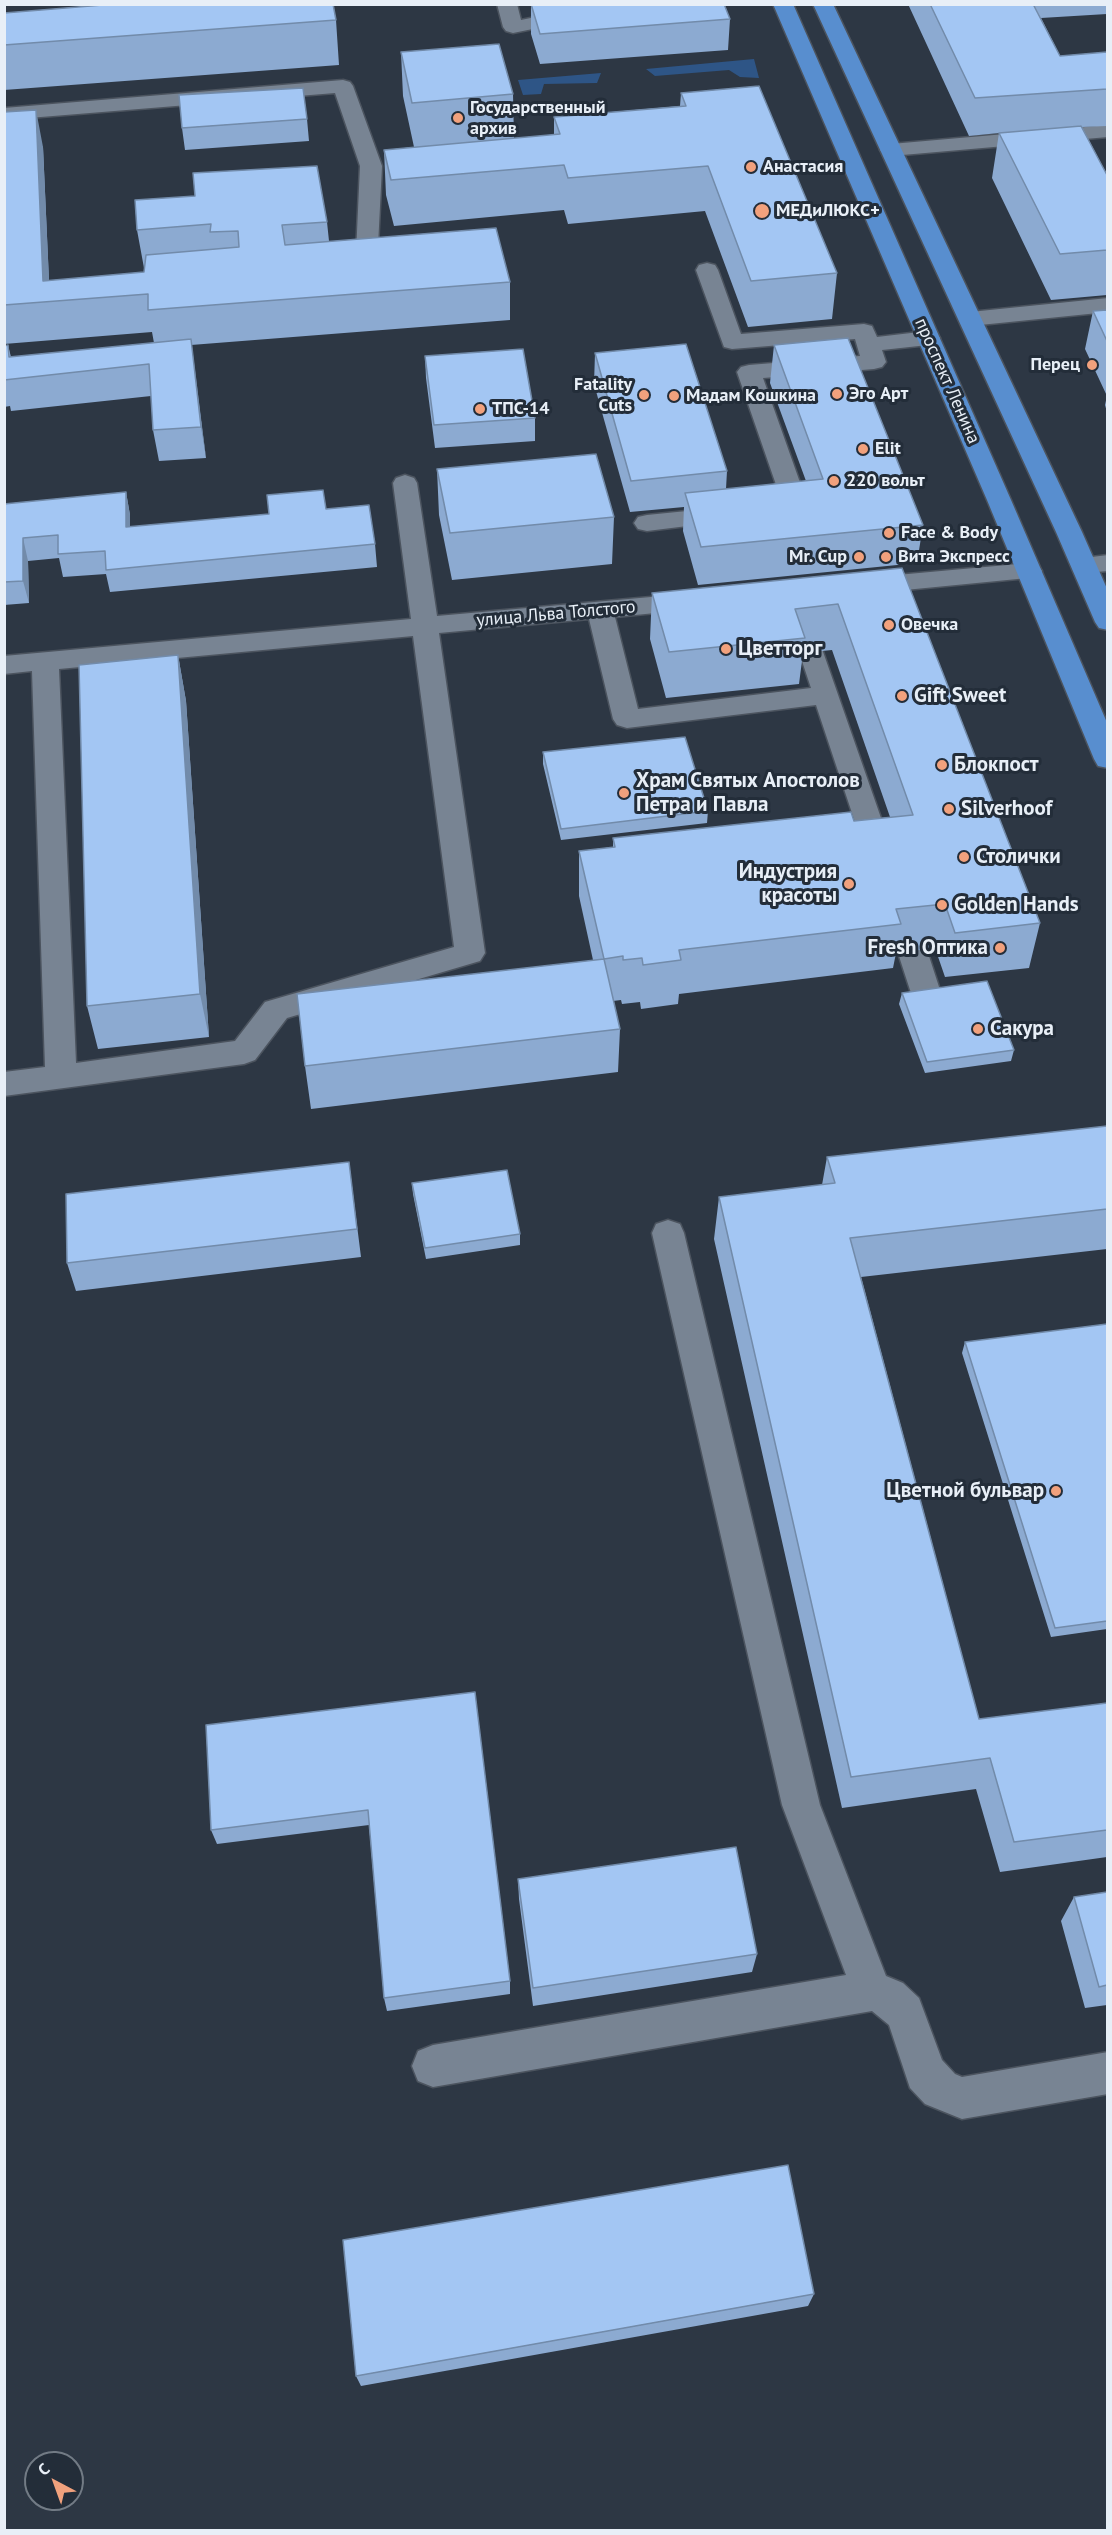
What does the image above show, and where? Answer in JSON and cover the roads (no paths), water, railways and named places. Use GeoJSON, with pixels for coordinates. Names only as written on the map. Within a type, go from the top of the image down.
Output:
{"type":"FeatureCollection","features":[{"type":"Feature","properties":{"kind":"main road","name":"проспект Ленина"},"geometry":{"type":"LineString","coordinates":[[783,4],[928,338],[1067,567],[1107,622]]}},
{"type":"Feature","properties":{"kind":"main road","name":"проспект Ленина"},"geometry":{"type":"LineString","coordinates":[[823,4],[970,320],[1067,567],[1107,759]]}},
{"type":"Feature","properties":{"kind":"street"},"geometry":{"type":"LineString","coordinates":[[507,4],[513,27],[575,15],[585,9],[586,4]]}},
{"type":"Feature","properties":{"kind":"street"},"geometry":{"type":"LineString","coordinates":[[4,114],[343,86],[371,166],[367,254],[413,248]]}},
{"type":"Feature","properties":{"kind":"street"},"geometry":{"type":"LineString","coordinates":[[895,158],[1107,131]]}},
{"type":"Feature","properties":{"kind":"street"},"geometry":{"type":"LineString","coordinates":[[895,158],[1107,146]]}},
{"type":"Feature","properties":{"kind":"street"},"geometry":{"type":"LineString","coordinates":[[647,524],[797,508],[749,372],[874,362],[864,331],[732,342],[707,270]]}},
{"type":"Feature","properties":{"kind":"street"},"geometry":{"type":"LineString","coordinates":[[970,320],[1107,305]]}},
{"type":"Feature","properties":{"kind":"street"},"geometry":{"type":"LineString","coordinates":[[868,345],[928,338]]}},
{"type":"Feature","properties":{"kind":"street"},"geometry":{"type":"LineString","coordinates":[[4,1084],[244,1052],[276,1010],[470,953],[405,483]]}},
{"type":"Feature","properties":{"kind":"street"},"geometry":{"type":"LineString","coordinates":[[836,589],[1067,567]]}},
{"type":"Feature","properties":{"kind":"street","name":"улица Льва Толстого"},"geometry":{"type":"LineString","coordinates":[[4,665],[60,652],[423,626],[718,599]]}},
{"type":"Feature","properties":{"kind":"street"},"geometry":{"type":"LineString","coordinates":[[600,610],[627,719],[826,695]]}},
{"type":"Feature","properties":{"kind":"street"},"geometry":{"type":"LineString","coordinates":[[60,652],[61,1076]]}},
{"type":"Feature","properties":{"kind":"street"},"geometry":{"type":"LineString","coordinates":[[812,652],[882,862]]}},
{"type":"Feature","properties":{"kind":"street"},"geometry":{"type":"LineString","coordinates":[[912,950],[925,990]]}},
{"type":"Feature","properties":{"kind":"street"},"geometry":{"type":"LineString","coordinates":[[668,1233],[801,1804],[872,1992]]}},
{"type":"Feature","properties":{"kind":"street"},"geometry":{"type":"LineString","coordinates":[[433,2066],[872,1992],[889,1997],[905,2012],[925,2073],[940,2089],[962,2098],[1107,2073]]}},
{"type":"Feature","properties":{"kind":"place","name":"Государственный архив"},"geometry":{"type":"Point","coordinates":[458,118]}},
{"type":"Feature","properties":{"kind":"place","name":"Анастасия"},"geometry":{"type":"Point","coordinates":[751,167]}},
{"type":"Feature","properties":{"kind":"place","name":"МЕДиЛЮКС+"},"geometry":{"type":"Point","coordinates":[762,211]}},
{"type":"Feature","properties":{"kind":"place","name":"Перец"},"geometry":{"type":"Point","coordinates":[1092,365]}},
{"type":"Feature","properties":{"kind":"place","name":"Эго Арт"},"geometry":{"type":"Point","coordinates":[837,394]}},
{"type":"Feature","properties":{"kind":"place","name":"Fatality Cuts"},"geometry":{"type":"Point","coordinates":[644,395]}},
{"type":"Feature","properties":{"kind":"place","name":"Мадам Кошкина"},"geometry":{"type":"Point","coordinates":[674,396]}},
{"type":"Feature","properties":{"kind":"place","name":"ТПС-14"},"geometry":{"type":"Point","coordinates":[480,409]}},
{"type":"Feature","properties":{"kind":"place","name":"Elit"},"geometry":{"type":"Point","coordinates":[863,449]}},
{"type":"Feature","properties":{"kind":"place","name":"220 вольт"},"geometry":{"type":"Point","coordinates":[834,481]}},
{"type":"Feature","properties":{"kind":"place","name":"Face & Body"},"geometry":{"type":"Point","coordinates":[889,533]}},
{"type":"Feature","properties":{"kind":"place","name":"Mr. Cup"},"geometry":{"type":"Point","coordinates":[859,557]}},
{"type":"Feature","properties":{"kind":"place","name":"Вита Экспресс"},"geometry":{"type":"Point","coordinates":[886,557]}},
{"type":"Feature","properties":{"kind":"place","name":"Овечка"},"geometry":{"type":"Point","coordinates":[889,625]}},
{"type":"Feature","properties":{"kind":"place","name":"Цветторг"},"geometry":{"type":"Point","coordinates":[726,649]}},
{"type":"Feature","properties":{"kind":"place","name":"Gift Sweet"},"geometry":{"type":"Point","coordinates":[902,696]}},
{"type":"Feature","properties":{"kind":"place","name":"Блокпост"},"geometry":{"type":"Point","coordinates":[942,765]}},
{"type":"Feature","properties":{"kind":"place","name":"Храм Святых Апостолов Петра и Павла"},"geometry":{"type":"Point","coordinates":[624,793]}},
{"type":"Feature","properties":{"kind":"place","name":"Silverhoof"},"geometry":{"type":"Point","coordinates":[949,809]}},
{"type":"Feature","properties":{"kind":"place","name":"Столички"},"geometry":{"type":"Point","coordinates":[964,857]}},
{"type":"Feature","properties":{"kind":"place","name":"Индустрия красоты"},"geometry":{"type":"Point","coordinates":[849,884]}},
{"type":"Feature","properties":{"kind":"place","name":"Golden Hands"},"geometry":{"type":"Point","coordinates":[942,905]}},
{"type":"Feature","properties":{"kind":"place","name":"Fresh Оптика"},"geometry":{"type":"Point","coordinates":[1000,948]}},
{"type":"Feature","properties":{"kind":"place","name":"Сакура"},"geometry":{"type":"Point","coordinates":[978,1029]}},
{"type":"Feature","properties":{"kind":"place","name":"Цветной бульвар"},"geometry":{"type":"Point","coordinates":[1056,1491]}}]}
